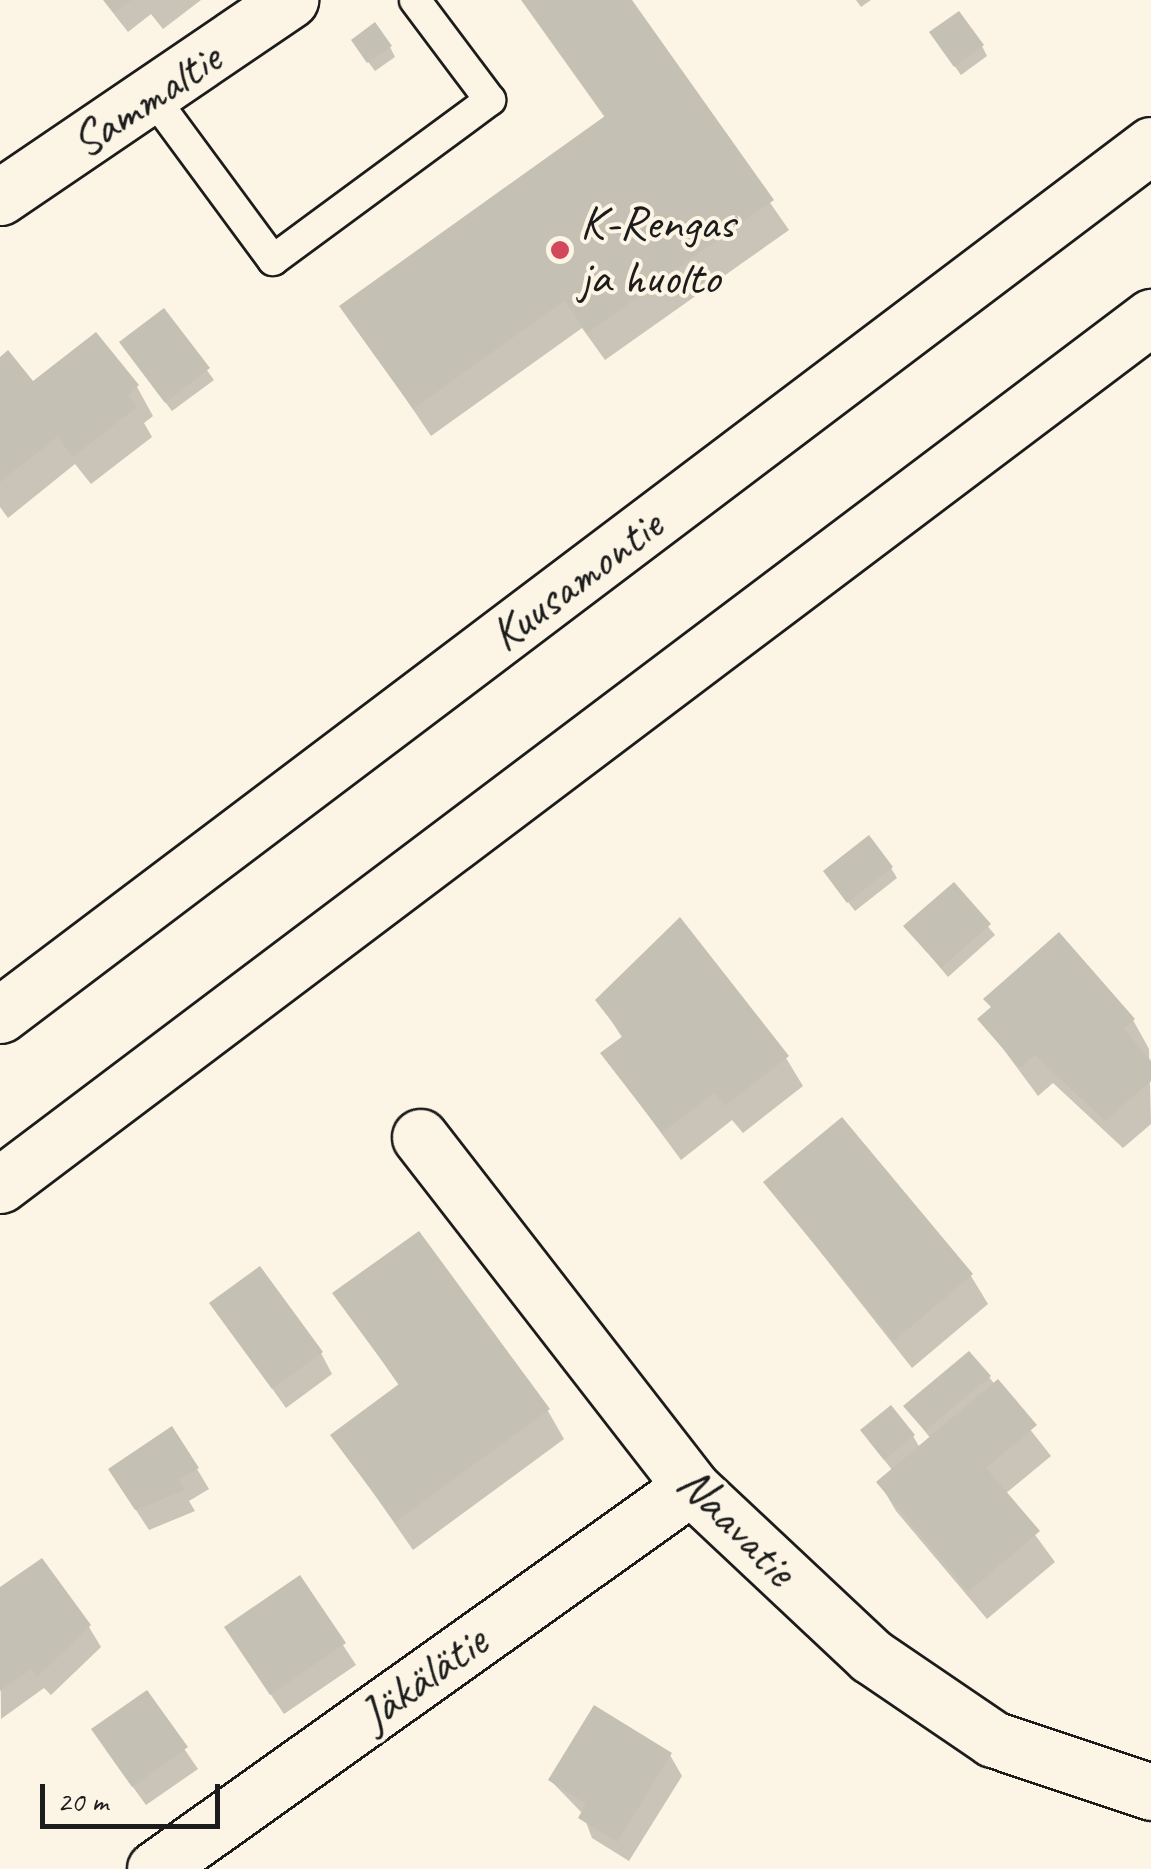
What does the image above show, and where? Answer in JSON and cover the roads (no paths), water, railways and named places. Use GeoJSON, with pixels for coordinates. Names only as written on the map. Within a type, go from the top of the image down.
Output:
{"type":"FeatureCollection","features":[{"type":"Feature","properties":{"kind":"main road","name":"Sammaltie"},"geometry":{"type":"LineString","coordinates":[[0,197],[290,0]]}},
{"type":"Feature","properties":{"kind":"main road","name":"Kuusamontie"},"geometry":{"type":"LineString","coordinates":[[0,1014],[1151,145]]}},
{"type":"Feature","properties":{"kind":"main road"},"geometry":{"type":"LineString","coordinates":[[0,1185],[1151,317]]}},
{"type":"Feature","properties":{"kind":"main road","name":"Naavatie"},"geometry":{"type":"LineString","coordinates":[[420,1137],[690,1487],[871,1656],[993,1739],[1151,1792]]}},
{"type":"Feature","properties":{"kind":"main road","name":"Jäkälätie"},"geometry":{"type":"LineString","coordinates":[[155,1869],[690,1487]]}},
{"type":"Feature","properties":{"kind":"lane"},"geometry":{"type":"LineString","coordinates":[[152,96],[273,260],[490,100],[416,0]]}},
{"type":"Feature","properties":{"kind":"place","name":"K-Rengas ja huolto"},"geometry":{"type":"Point","coordinates":[560,250]}}]}
